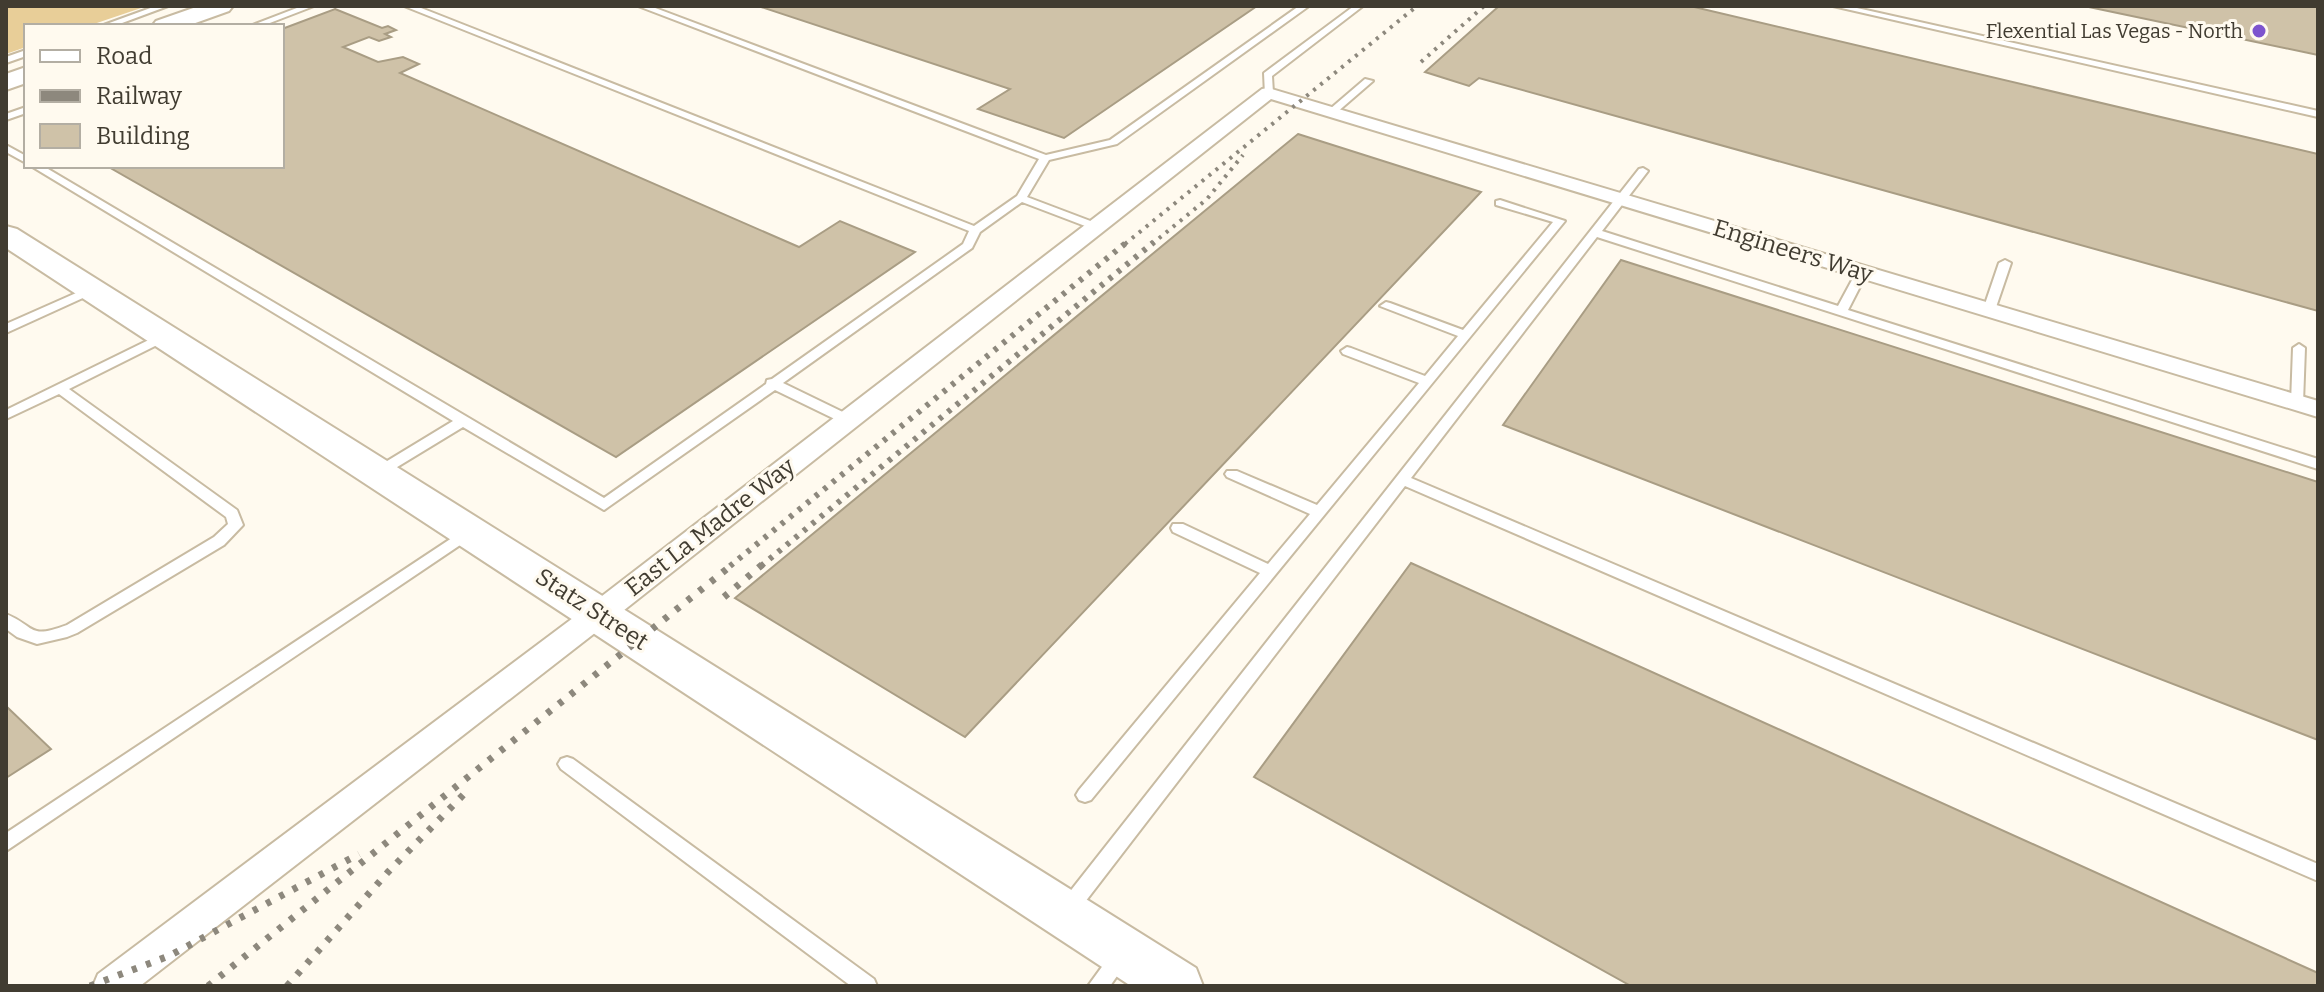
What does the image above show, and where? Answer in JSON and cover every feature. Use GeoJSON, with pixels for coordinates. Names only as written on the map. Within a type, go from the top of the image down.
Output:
{"type":"FeatureCollection","features":[{"type":"Feature","properties":{"kind":"street"},"geometry":{"type":"LineString","coordinates":[[170,24],[221,6]]}},
{"type":"Feature","properties":{"kind":"street","name":"Engineers Way"},"geometry":{"type":"LineString","coordinates":[[1268,93],[2318,409]]}},
{"type":"Feature","properties":{"kind":"street","name":"East La Madre Way"},"geometry":{"type":"LineString","coordinates":[[111,986],[599,614],[1268,93]]}},
{"type":"Feature","properties":{"kind":"street","name":"Statz Street"},"geometry":{"type":"LineString","coordinates":[[6,235],[1177,986]]}},
{"type":"Feature","properties":{"kind":"lane"},"geometry":{"type":"LineString","coordinates":[[111,24],[164,6]]}},
{"type":"Feature","properties":{"kind":"lane"},"geometry":{"type":"LineString","coordinates":[[260,24],[310,6]]}},
{"type":"Feature","properties":{"kind":"lane"},"geometry":{"type":"LineString","coordinates":[[408,6],[975,230]]}},
{"type":"Feature","properties":{"kind":"lane"},"geometry":{"type":"LineString","coordinates":[[642,6],[1045,158],[1113,142],[1305,6]]}},
{"type":"Feature","properties":{"kind":"lane"},"geometry":{"type":"LineString","coordinates":[[1268,93],[1267,75],[1359,6]]}},
{"type":"Feature","properties":{"kind":"lane"},"geometry":{"type":"LineString","coordinates":[[1837,6],[2318,114]]}},
{"type":"Feature","properties":{"kind":"lane"},"geometry":{"type":"LineString","coordinates":[[1333,111],[1368,81]]}},
{"type":"Feature","properties":{"kind":"lane"},"geometry":{"type":"LineString","coordinates":[[6,148],[24,159]]}},
{"type":"Feature","properties":{"kind":"lane"},"geometry":{"type":"LineString","coordinates":[[39,168],[604,505],[968,246],[975,230],[1021,198],[1045,158]]}},
{"type":"Feature","properties":{"kind":"lane"},"geometry":{"type":"LineString","coordinates":[[1064,914],[1643,171]]}},
{"type":"Feature","properties":{"kind":"lane"},"geometry":{"type":"LineString","coordinates":[[1021,198],[1097,227]]}},
{"type":"Feature","properties":{"kind":"lane"},"geometry":{"type":"LineString","coordinates":[[1085,795],[1560,221],[1500,203]]}},
{"type":"Feature","properties":{"kind":"lane"},"geometry":{"type":"LineString","coordinates":[[1596,233],[2318,464]]}},
{"type":"Feature","properties":{"kind":"lane"},"geometry":{"type":"LineString","coordinates":[[1989,310],[2005,263]]}},
{"type":"Feature","properties":{"kind":"lane"},"geometry":{"type":"LineString","coordinates":[[1841,311],[1862,271]]}},
{"type":"Feature","properties":{"kind":"lane"},"geometry":{"type":"LineString","coordinates":[[6,329],[92,290]]}},
{"type":"Feature","properties":{"kind":"lane"},"geometry":{"type":"LineString","coordinates":[[1386,306],[1465,335]]}},
{"type":"Feature","properties":{"kind":"lane"},"geometry":{"type":"LineString","coordinates":[[6,415],[165,336]]}},
{"type":"Feature","properties":{"kind":"lane"},"geometry":{"type":"LineString","coordinates":[[2297,403],[2299,348]]}},
{"type":"Feature","properties":{"kind":"lane"},"geometry":{"type":"LineString","coordinates":[[1347,351],[1427,381]]}},
{"type":"Feature","properties":{"kind":"lane"},"geometry":{"type":"LineString","coordinates":[[772,383],[848,420]]}},
{"type":"Feature","properties":{"kind":"lane"},"geometry":{"type":"LineString","coordinates":[[6,620],[22,635],[46,639],[72,629],[219,541],[236,525],[232,514],[60,388]]}},
{"type":"Feature","properties":{"kind":"lane"},"geometry":{"type":"LineString","coordinates":[[379,472],[464,420]]}},
{"type":"Feature","properties":{"kind":"lane"},"geometry":{"type":"LineString","coordinates":[[1232,474],[1319,512]]}},
{"type":"Feature","properties":{"kind":"lane"},"geometry":{"type":"LineString","coordinates":[[1403,480],[2318,873]]}},
{"type":"Feature","properties":{"kind":"lane"},"geometry":{"type":"LineString","coordinates":[[1178,528],[1270,571]]}},
{"type":"Feature","properties":{"kind":"lane"},"geometry":{"type":"LineString","coordinates":[[6,843],[470,530]]}},
{"type":"Feature","properties":{"kind":"lane"},"geometry":{"type":"LineString","coordinates":[[567,764],[867,986]]}},
{"type":"Feature","properties":{"kind":"lane"},"geometry":{"type":"LineString","coordinates":[[1098,986],[1124,952]]}},
{"type":"Feature","properties":{"kind":"shaded area"},"geometry":{"type":"Polygon","coordinates":[[[6,6],[147,6],[94,24],[24,24],[24,48],[6,54],[6,6]]]}},
{"type":"Feature","properties":{"kind":"building"},"geometry":{"type":"Polygon","coordinates":[[[758,6],[1257,6],[1064,138],[978,109],[1010,89],[758,6]]]}},
{"type":"Feature","properties":{"kind":"building"},"geometry":{"type":"Polygon","coordinates":[[[1499,6],[1690,6],[2318,154],[2318,311],[1479,78],[1469,86],[1425,72],[1499,6]]]}},
{"type":"Feature","properties":{"kind":"building","name":"Flexential Las Vegas - North"},"geometry":{"type":"Polygon","coordinates":[[[2084,6],[2318,6],[2318,55],[2084,6]]]}},
{"type":"Feature","properties":{"kind":"building"},"geometry":{"type":"Polygon","coordinates":[[[335,9],[382,28],[388,26],[396,30],[385,34],[391,37],[379,41],[369,37],[343,47],[378,62],[403,57],[419,64],[400,73],[799,247],[840,221],[915,252],[616,457],[110,168],[284,168],[284,28],[335,9]]]}},
{"type":"Feature","properties":{"kind":"building"},"geometry":{"type":"Polygon","coordinates":[[[1298,134],[1481,192],[965,737],[735,598],[1298,134]]]}},
{"type":"Feature","properties":{"kind":"building"},"geometry":{"type":"Polygon","coordinates":[[[1621,260],[2318,482],[2318,740],[1503,425],[1621,260]]]}},
{"type":"Feature","properties":{"kind":"building"},"geometry":{"type":"Polygon","coordinates":[[[1411,563],[2318,973],[2318,986],[1631,986],[1254,777],[1411,563]]]}},
{"type":"Feature","properties":{"kind":"building"},"geometry":{"type":"Polygon","coordinates":[[[6,706],[51,749],[6,778],[6,706]]]}},
{"type":"Feature","properties":{"kind":"railway"},"geometry":{"type":"LineString","coordinates":[[1125,244],[1417,6]]}},
{"type":"Feature","properties":{"kind":"railway"},"geometry":{"type":"LineString","coordinates":[[1421,62],[1484,6]]}},
{"type":"Feature","properties":{"kind":"railway"},"geometry":{"type":"LineString","coordinates":[[1152,244],[1207,199],[1243,155]]}},
{"type":"Feature","properties":{"kind":"railway"},"geometry":{"type":"LineString","coordinates":[[730,566],[1127,242]]}},
{"type":"Feature","properties":{"kind":"railway"},"geometry":{"type":"LineString","coordinates":[[761,566],[1154,242]]}},
{"type":"Feature","properties":{"kind":"railway"},"geometry":{"type":"LineString","coordinates":[[208,986],[733,564]]}},
{"type":"Feature","properties":{"kind":"railway"},"geometry":{"type":"LineString","coordinates":[[724,597],[763,564]]}},
{"type":"Feature","properties":{"kind":"railway"},"geometry":{"type":"LineString","coordinates":[[287,986],[388,872],[467,791]]}},
{"type":"Feature","properties":{"kind":"railway"},"geometry":{"type":"LineString","coordinates":[[90,986],[169,956],[359,854]]}},
{"type":"Feature","properties":{"kind":"place","name":"Flexential Las Vegas - North"},"geometry":{"type":"Point","coordinates":[2259,31]}}]}
